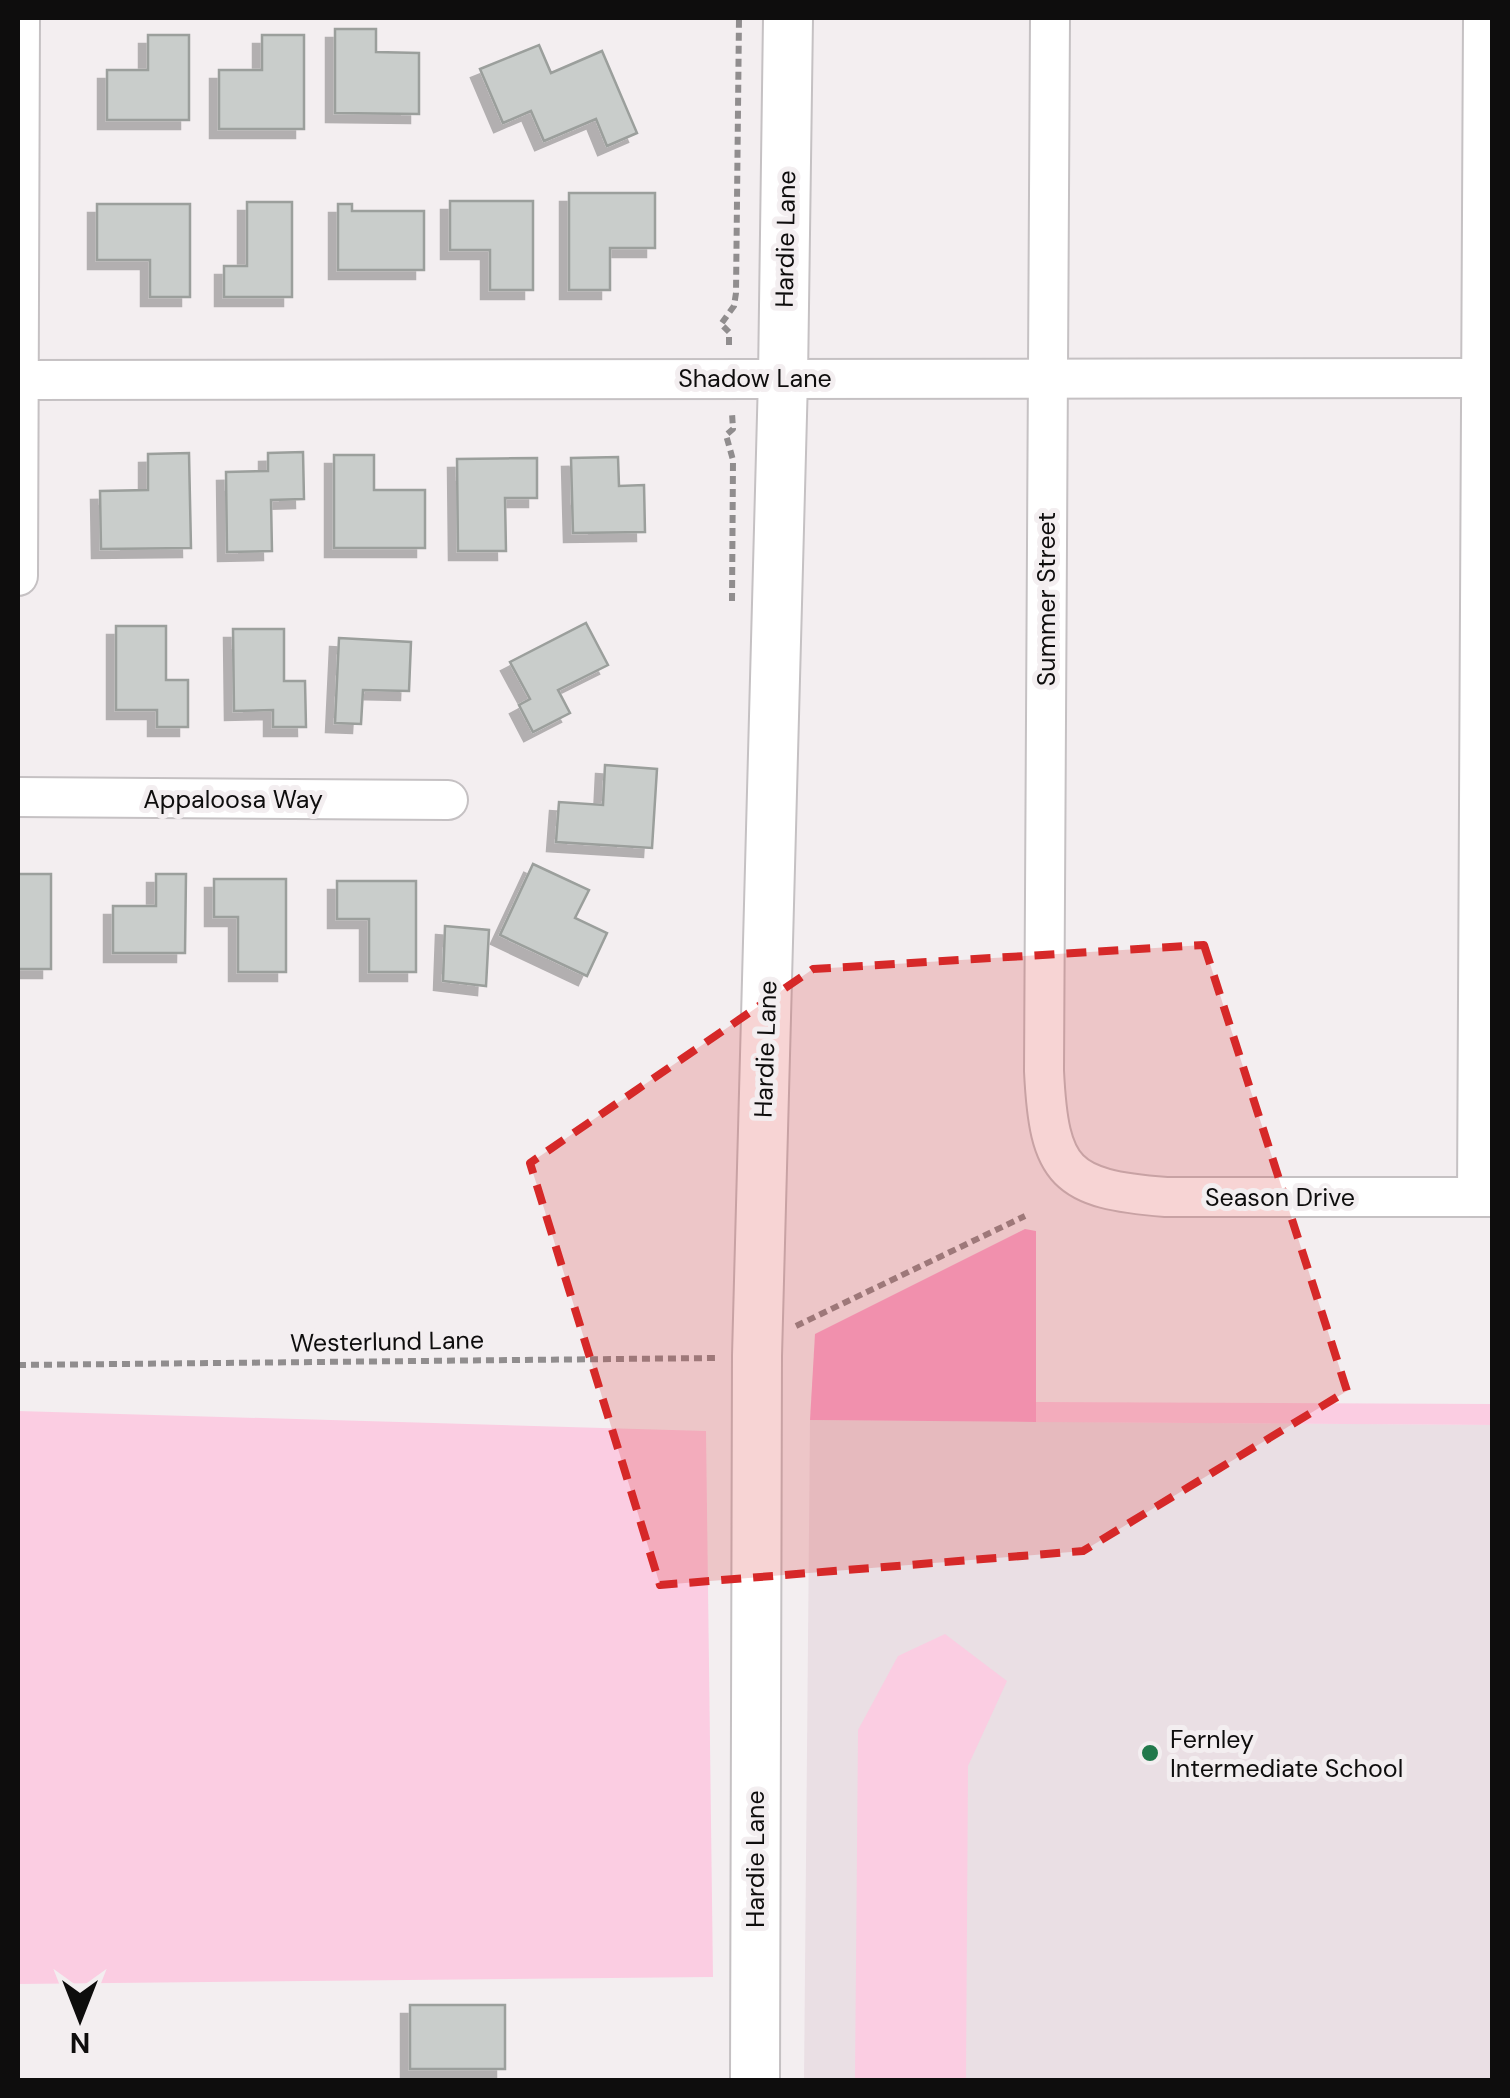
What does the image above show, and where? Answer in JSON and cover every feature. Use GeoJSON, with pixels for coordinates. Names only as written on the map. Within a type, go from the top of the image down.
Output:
{"type":"FeatureCollection","features":[{"type":"Feature","properties":{"kind":"street"},"geometry":{"type":"LineString","coordinates":[[18,576],[20,18]]}},
{"type":"Feature","properties":{"kind":"street","name":"Hardie Lane"},"geometry":{"type":"LineString","coordinates":[[754,2080],[775,1342],[788,18]]}},
{"type":"Feature","properties":{"kind":"street","name":"Summer Street"},"geometry":{"type":"LineString","coordinates":[[1050,18],[1044,1072],[1046,1119],[1053,1146],[1070,1175]]}},
{"type":"Feature","properties":{"kind":"street"},"geometry":{"type":"LineString","coordinates":[[1483,18],[1487,378],[1485,1197]]}},
{"type":"Feature","properties":{"kind":"street","name":"Shadow Lane"},"geometry":{"type":"LineString","coordinates":[[18,380],[1487,378]]}},
{"type":"Feature","properties":{"kind":"street","name":"Appaloosa Way"},"geometry":{"type":"LineString","coordinates":[[18,797],[448,800]]}},
{"type":"Feature","properties":{"kind":"street","name":"Season Drive"},"geometry":{"type":"LineString","coordinates":[[1070,1175],[1101,1189],[1166,1197],[1485,1197]]}},
{"type":"Feature","properties":{"kind":"path"},"geometry":{"type":"LineString","coordinates":[[728,332],[720,324],[734,306],[736,293],[739,18]]}},
{"type":"Feature","properties":{"kind":"path"},"geometry":{"type":"LineString","coordinates":[[775,1342],[1025,1216]]}},
{"type":"Feature","properties":{"kind":"path","name":"Westerlund Lane"},"geometry":{"type":"LineString","coordinates":[[18,1365],[775,1342]]}},
{"type":"Feature","properties":{"kind":"highlighted area"},"geometry":{"type":"Polygon","coordinates":[[[1204,945],[1347,1391],[1083,1551],[660,1585],[530,1163],[813,969],[1204,945]]]}},
{"type":"Feature","properties":{"kind":"shaded area"},"geometry":{"type":"Polygon","coordinates":[[[1025,1229],[1036,1231],[1036,1422],[810,1420],[815,1334],[1025,1229]]]}},
{"type":"Feature","properties":{"kind":"shaded area"},"geometry":{"type":"Polygon","coordinates":[[[1036,1402],[1492,1404],[1492,1425],[1036,1422],[1036,1402]]]}},
{"type":"Feature","properties":{"kind":"shaded area"},"geometry":{"type":"Polygon","coordinates":[[[18,1411],[706,1431],[713,1977],[18,1984],[18,1411]]]}},
{"type":"Feature","properties":{"kind":"shaded area","name":"Fernley Intermediate School"},"geometry":{"type":"Polygon","coordinates":[[[810,1420],[1492,1425],[1492,2080],[804,2080],[810,1420]]]}},
{"type":"Feature","properties":{"kind":"shaded area"},"geometry":{"type":"Polygon","coordinates":[[[945,1634],[1007,1681],[968,1766],[966,2080],[855,2080],[858,1730],[898,1656],[945,1634]]]}},
{"type":"Feature","properties":{"kind":"building"},"geometry":{"type":"Polygon","coordinates":[[[335,29],[376,29],[376,52],[419,53],[419,114],[335,113],[335,29]]]}},
{"type":"Feature","properties":{"kind":"building"},"geometry":{"type":"Polygon","coordinates":[[[148,35],[189,35],[189,120],[107,120],[107,70],[148,70],[148,35]]]}},
{"type":"Feature","properties":{"kind":"building"},"geometry":{"type":"Polygon","coordinates":[[[262,35],[304,35],[304,129],[219,129],[219,70],[262,70],[262,35]]]}},
{"type":"Feature","properties":{"kind":"building"},"geometry":{"type":"Polygon","coordinates":[[[539,45],[551,73],[602,51],[637,133],[607,146],[596,119],[544,141],[531,111],[503,123],[480,69],[539,45]]]}},
{"type":"Feature","properties":{"kind":"building"},"geometry":{"type":"Polygon","coordinates":[[[569,193],[655,193],[655,248],[610,248],[610,290],[569,290],[569,193]]]}},
{"type":"Feature","properties":{"kind":"building"},"geometry":{"type":"Polygon","coordinates":[[[450,201],[533,201],[533,290],[490,290],[490,250],[450,250],[450,201]]]}},
{"type":"Feature","properties":{"kind":"building"},"geometry":{"type":"Polygon","coordinates":[[[247,202],[292,202],[292,297],[224,297],[224,266],[247,266],[247,202]]]}},
{"type":"Feature","properties":{"kind":"building"},"geometry":{"type":"Polygon","coordinates":[[[97,204],[190,204],[190,297],[150,297],[150,260],[97,260],[97,204]]]}},
{"type":"Feature","properties":{"kind":"building"},"geometry":{"type":"Polygon","coordinates":[[[338,204],[352,204],[352,211],[424,211],[424,270],[338,270],[338,204]]]}},
{"type":"Feature","properties":{"kind":"building"},"geometry":{"type":"Polygon","coordinates":[[[303,452],[304,499],[271,500],[272,551],[227,552],[226,472],[268,471],[268,453],[303,452]]]}},
{"type":"Feature","properties":{"kind":"building"},"geometry":{"type":"Polygon","coordinates":[[[189,453],[191,548],[101,549],[100,491],[148,490],[148,454],[189,453]]]}},
{"type":"Feature","properties":{"kind":"building"},"geometry":{"type":"Polygon","coordinates":[[[334,455],[374,455],[374,490],[425,490],[425,548],[334,548],[334,455]]]}},
{"type":"Feature","properties":{"kind":"building"},"geometry":{"type":"Polygon","coordinates":[[[618,457],[619,486],[644,485],[645,532],[573,533],[571,458],[618,457]]]}},
{"type":"Feature","properties":{"kind":"building"},"geometry":{"type":"Polygon","coordinates":[[[537,458],[537,498],[505,498],[506,551],[458,551],[457,459],[537,458]]]}},
{"type":"Feature","properties":{"kind":"building"},"geometry":{"type":"Polygon","coordinates":[[[586,623],[608,665],[558,690],[570,713],[533,732],[519,705],[530,699],[510,662],[586,623]]]}},
{"type":"Feature","properties":{"kind":"building"},"geometry":{"type":"Polygon","coordinates":[[[116,626],[166,626],[166,680],[188,680],[188,727],[157,727],[157,710],[116,710],[116,626]]]}},
{"type":"Feature","properties":{"kind":"building"},"geometry":{"type":"Polygon","coordinates":[[[233,629],[284,629],[284,681],[305,681],[306,727],[273,727],[273,710],[234,711],[233,629]]]}},
{"type":"Feature","properties":{"kind":"building"},"geometry":{"type":"Polygon","coordinates":[[[339,638],[411,642],[409,691],[363,690],[361,724],[335,723],[339,638]]]}},
{"type":"Feature","properties":{"kind":"building"},"geometry":{"type":"Polygon","coordinates":[[[605,765],[657,769],[652,848],[556,842],[559,802],[603,805],[605,765]]]}},
{"type":"Feature","properties":{"kind":"building"},"geometry":{"type":"Polygon","coordinates":[[[533,864],[589,890],[575,918],[607,933],[587,976],[500,935],[533,864]]]}},
{"type":"Feature","properties":{"kind":"building"},"geometry":{"type":"Polygon","coordinates":[[[18,874],[51,874],[51,969],[18,969],[18,874]]]}},
{"type":"Feature","properties":{"kind":"building"},"geometry":{"type":"Polygon","coordinates":[[[156,874],[186,874],[185,953],[113,953],[113,906],[156,906],[156,874]]]}},
{"type":"Feature","properties":{"kind":"building"},"geometry":{"type":"Polygon","coordinates":[[[214,879],[286,879],[286,972],[238,972],[238,917],[214,917],[214,879]]]}},
{"type":"Feature","properties":{"kind":"building"},"geometry":{"type":"Polygon","coordinates":[[[337,881],[416,881],[416,972],[369,972],[369,919],[337,919],[337,881]]]}},
{"type":"Feature","properties":{"kind":"building"},"geometry":{"type":"Polygon","coordinates":[[[445,926],[489,930],[486,986],[443,981],[445,926]]]}},
{"type":"Feature","properties":{"kind":"building"},"geometry":{"type":"Polygon","coordinates":[[[410,2005],[505,2005],[505,2069],[410,2069],[410,2005]]]}},
{"type":"Feature","properties":{"kind":"place","name":"Fernley Intermediate School"},"geometry":{"type":"Point","coordinates":[1150,1753]}}]}
